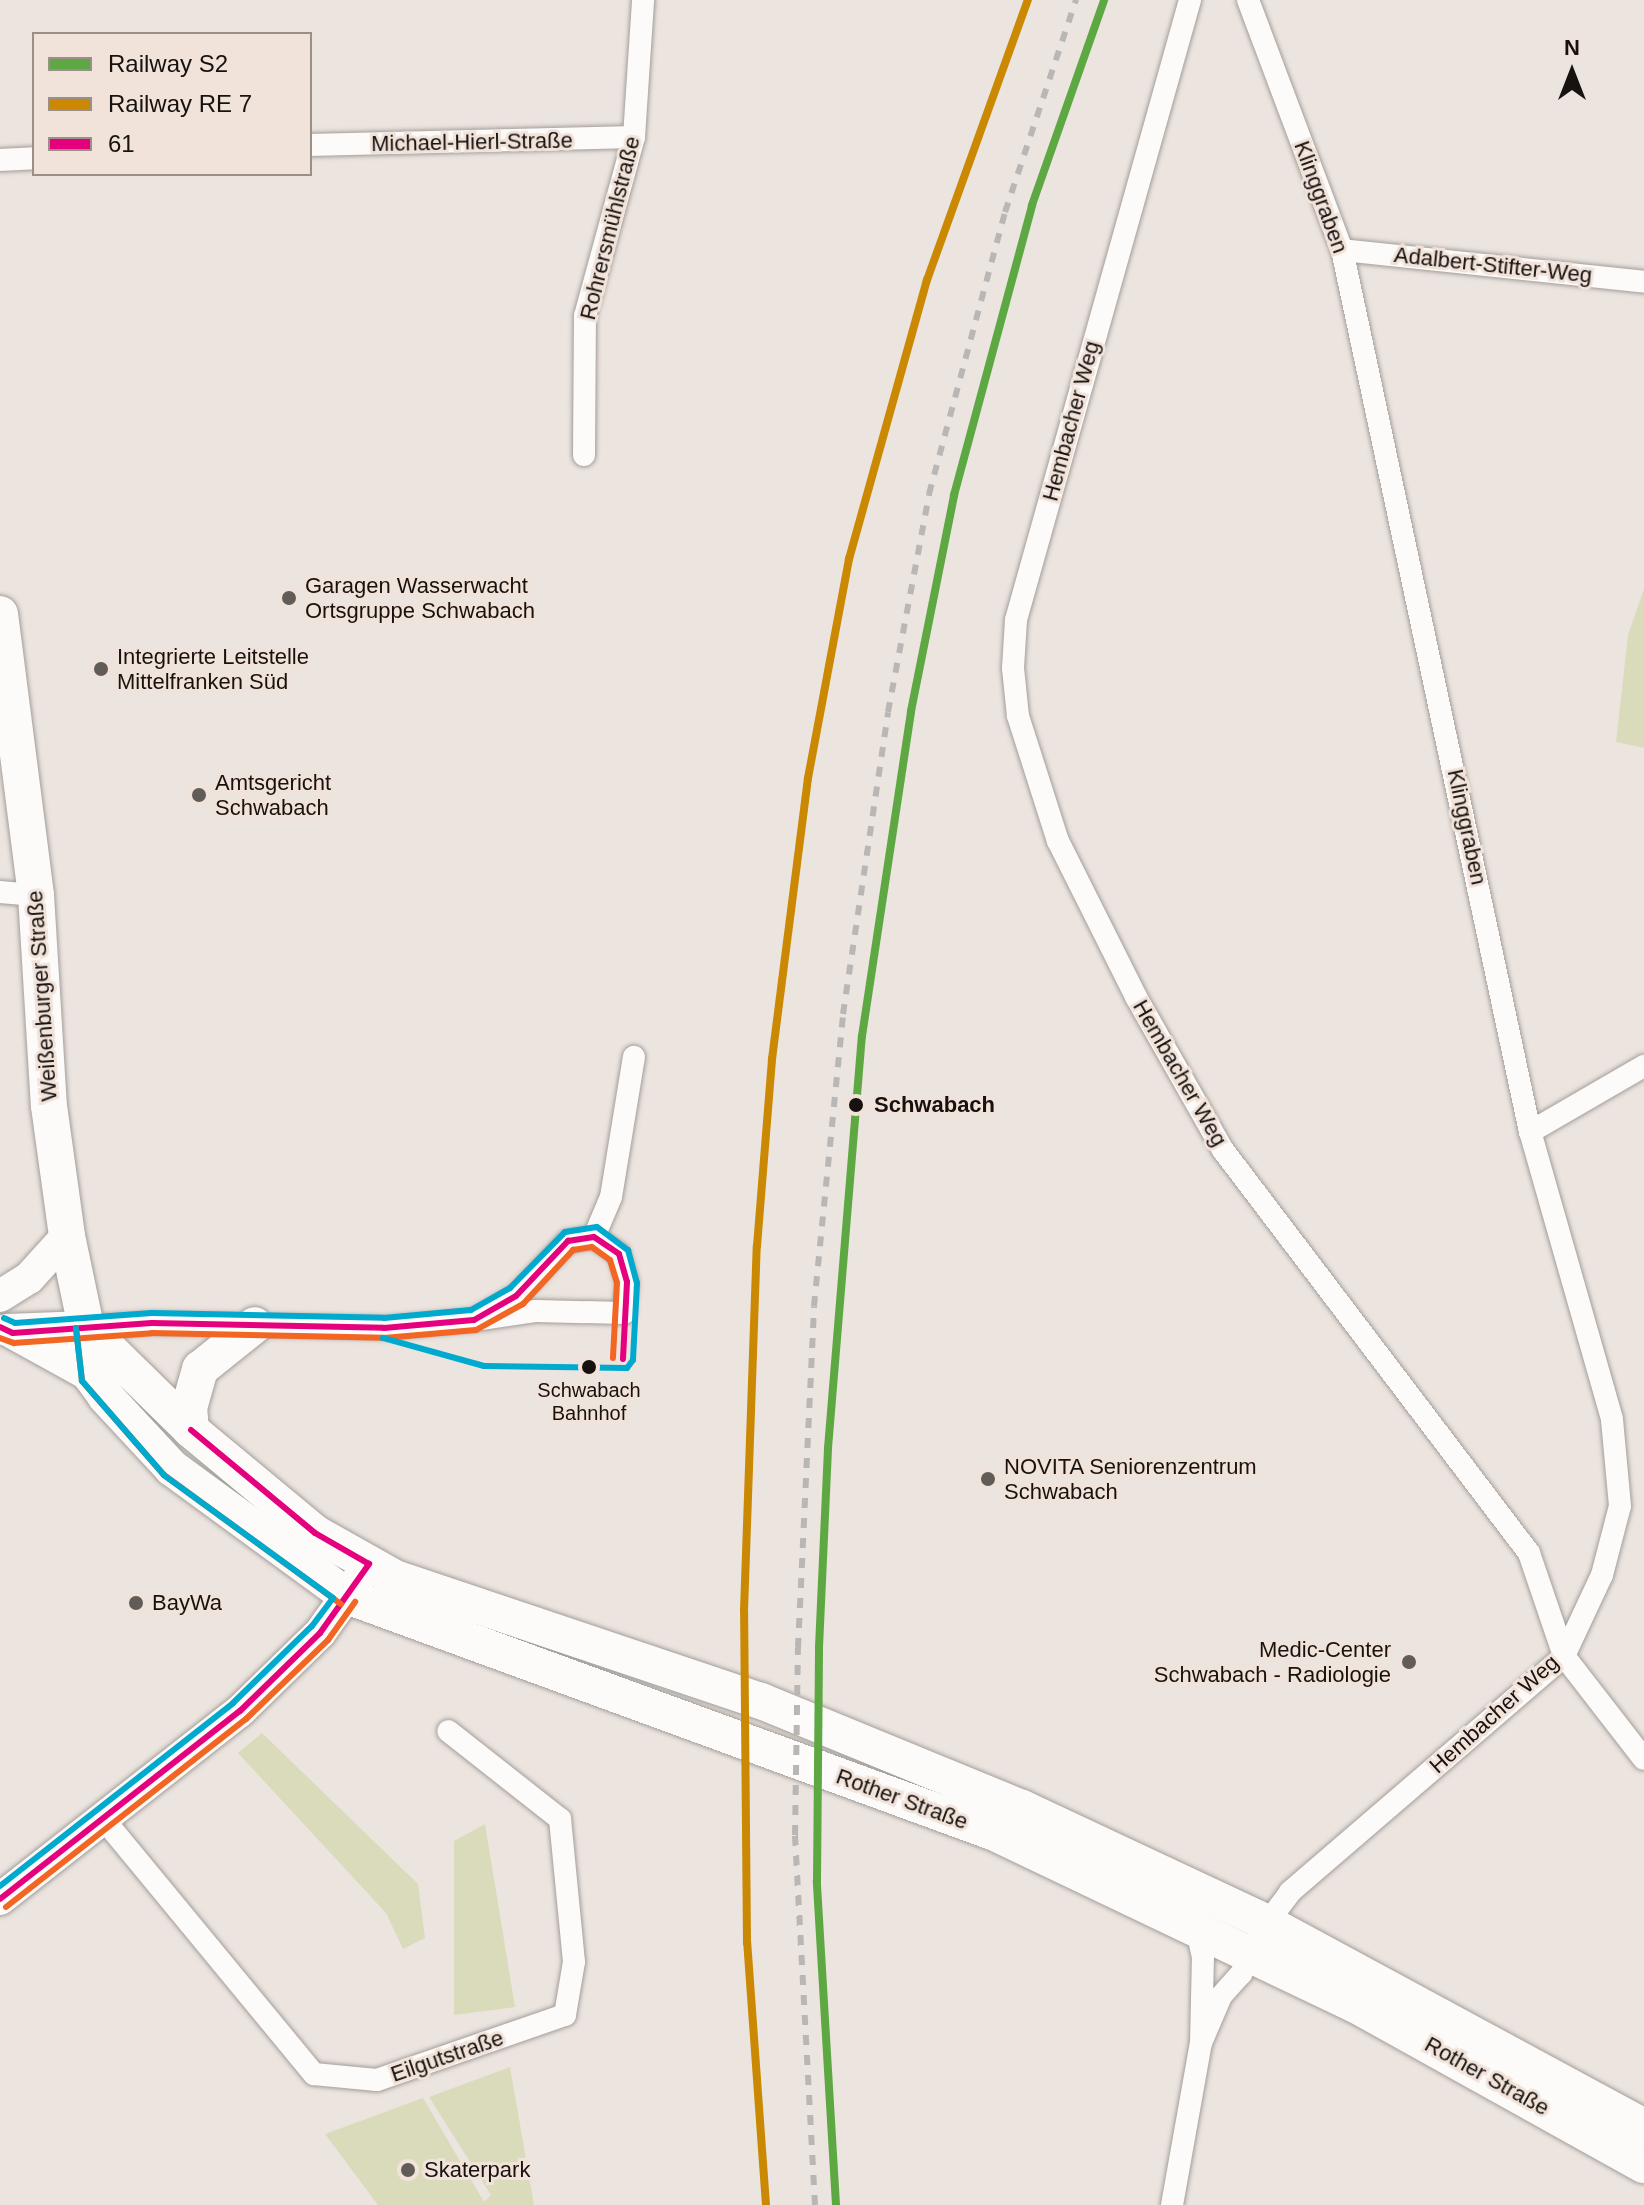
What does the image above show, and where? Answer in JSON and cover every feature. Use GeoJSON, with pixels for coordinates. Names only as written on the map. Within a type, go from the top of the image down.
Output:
{"type":"FeatureCollection","features":[{"type":"Feature","properties":{"kind":"main road","name":"Weißenburger Straße"},"geometry":{"type":"LineString","coordinates":[[0,614],[36,895],[49,1106],[67,1236],[86,1327],[91,1376]]}},
{"type":"Feature","properties":{"kind":"main road"},"geometry":{"type":"LineString","coordinates":[[191,1430],[189,1408],[200,1369],[255,1325]]}},
{"type":"Feature","properties":{"kind":"main road","name":"Rother Straße"},"geometry":{"type":"LineString","coordinates":[[86,1327],[191,1430],[315,1533],[395,1578],[775,1707],[1022,1808],[1260,1937],[1644,2127]]}},
{"type":"Feature","properties":{"kind":"main road","name":"Rother Straße"},"geometry":{"type":"LineString","coordinates":[[91,1376],[172,1468],[347,1596],[995,1833],[1196,1926],[1260,1937],[1491,2077],[1644,2165]]}},
{"type":"Feature","properties":{"kind":"street","name":"Rohrersmühlstraße"},"geometry":{"type":"LineString","coordinates":[[584,455],[585,316],[634,137],[643,0]]}},
{"type":"Feature","properties":{"kind":"street","name":"Hembacher Weg"},"geometry":{"type":"LineString","coordinates":[[1190,0],[1016,620],[1013,668],[1018,716],[1058,841],[1136,997],[1223,1150],[1529,1553],[1564,1656],[1290,1892],[1221,1996],[1201,2043]]}},
{"type":"Feature","properties":{"kind":"street","name":"Klinggraben"},"geometry":{"type":"LineString","coordinates":[[1248,0],[1342,250],[1530,1132],[1612,1419],[1620,1506],[1602,1575],[1564,1656]]}},
{"type":"Feature","properties":{"kind":"street","name":"Michael-Hierl-Straße"},"geometry":{"type":"LineString","coordinates":[[312,145],[634,137]]}},
{"type":"Feature","properties":{"kind":"street"},"geometry":{"type":"LineString","coordinates":[[0,160],[32,158]]}},
{"type":"Feature","properties":{"kind":"street","name":"Adalbert-Stifter-Weg"},"geometry":{"type":"LineString","coordinates":[[1342,250],[1644,282]]}},
{"type":"Feature","properties":{"kind":"street"},"geometry":{"type":"LineString","coordinates":[[0,892],[36,895]]}},
{"type":"Feature","properties":{"kind":"street"},"geometry":{"type":"LineString","coordinates":[[594,1237],[611,1197],[634,1057]]}},
{"type":"Feature","properties":{"kind":"street"},"geometry":{"type":"LineString","coordinates":[[1530,1132],[1644,1066]]}},
{"type":"Feature","properties":{"kind":"street"},"geometry":{"type":"LineString","coordinates":[[0,1296],[29,1278],[67,1236]]}},
{"type":"Feature","properties":{"kind":"street"},"geometry":{"type":"LineString","coordinates":[[7,1330],[255,1325],[384,1328],[474,1320],[536,1311],[624,1313],[627,1282],[619,1254],[594,1237],[568,1241],[516,1296],[474,1320]]}},
{"type":"Feature","properties":{"kind":"street","name":"Rother Straße"},"geometry":{"type":"LineString","coordinates":[[7,1330],[91,1376]]}},
{"type":"Feature","properties":{"kind":"street"},"geometry":{"type":"LineString","coordinates":[[0,1899],[106,1822],[240,1711],[320,1633],[369,1564]]}},
{"type":"Feature","properties":{"kind":"street"},"geometry":{"type":"LineString","coordinates":[[1564,1656],[1644,1759]]}},
{"type":"Feature","properties":{"kind":"street","name":"Eilgutstraße"},"geometry":{"type":"LineString","coordinates":[[106,1822],[314,2074],[377,2080],[565,2015],[574,1962],[560,1819],[448,1731]]}},
{"type":"Feature","properties":{"kind":"street"},"geometry":{"type":"LineString","coordinates":[[1172,2205],[1201,2043],[1203,1957],[1196,1926]]}},
{"type":"Feature","properties":{"kind":"green space"},"geometry":{"type":"Polygon","coordinates":[[[1644,589],[1644,748],[1616,742],[1628,635],[1644,589]]]}},
{"type":"Feature","properties":{"kind":"green space"},"geometry":{"type":"Polygon","coordinates":[[[262,1733],[418,1884],[425,1938],[403,1949],[386,1913],[238,1753],[262,1733]]]}},
{"type":"Feature","properties":{"kind":"green space"},"geometry":{"type":"Polygon","coordinates":[[[485,1824],[515,2007],[454,2015],[454,1841],[485,1824]]]}},
{"type":"Feature","properties":{"kind":"green space"},"geometry":{"type":"Polygon","coordinates":[[[510,2067],[534,2205],[378,2205],[325,2134],[423,2098],[484,2202],[491,2195],[429,2097],[510,2067]]]}},
{"type":"Feature","properties":{"kind":"railway"},"geometry":{"type":"LineString","coordinates":[[815,2205],[795,1835],[798,1648],[814,1306],[843,1014],[888,712],[929,494],[1005,212],[1076,0]]}},
{"type":"Feature","properties":{"kind":"rail line","name":"S2"},"geometry":{"type":"LineString","coordinates":[[836,2205],[817,1882],[819,1647],[828,1448],[862,1036],[911,711],[954,495],[1032,205],[1104,0]]}},
{"type":"Feature","properties":{"kind":"transit line"},"geometry":{"type":"LineString","coordinates":[[766,2205],[747,1943],[744,1611],[757,1246],[772,1059],[808,778],[849,559],[927,280],[1028,0]]}},
{"type":"Feature","properties":{"kind":"transit line"},"geometry":{"type":"LineString","coordinates":[[4,1318],[15,1323],[152,1313],[384,1318],[471,1310],[510,1288],[565,1232],[597,1227],[628,1250],[637,1283],[633,1360],[627,1368],[484,1366],[383,1338]]}},
{"type":"Feature","properties":{"kind":"transit line","name":"61"},"geometry":{"type":"LineString","coordinates":[[0,1327],[13,1333],[152,1323],[384,1328],[474,1320],[516,1296],[568,1241],[594,1237],[619,1254],[627,1282],[623,1359]]}},
{"type":"Feature","properties":{"kind":"transit line"},"geometry":{"type":"LineString","coordinates":[[0,1338],[14,1343],[152,1333],[384,1338],[476,1330],[523,1304],[573,1250],[592,1247],[610,1260],[617,1283],[613,1358]]}},
{"type":"Feature","properties":{"kind":"transit line"},"geometry":{"type":"LineString","coordinates":[[76,1328],[82,1381],[164,1475],[341,1604]]}},
{"type":"Feature","properties":{"kind":"transit line"},"geometry":{"type":"LineString","coordinates":[[0,1886],[233,1703],[312,1626],[333,1598],[164,1475],[82,1381],[76,1328]]}},
{"type":"Feature","properties":{"kind":"transit line","name":"61"},"geometry":{"type":"LineString","coordinates":[[191,1430],[315,1533],[369,1564]]}},
{"type":"Feature","properties":{"kind":"transit line","name":"61"},"geometry":{"type":"LineString","coordinates":[[0,1899],[240,1711],[320,1633],[369,1564]]}},
{"type":"Feature","properties":{"kind":"transit line"},"geometry":{"type":"LineString","coordinates":[[6,1907],[246,1719],[328,1640],[355,1602]]}},
{"type":"Feature","properties":{"kind":"place","name":"Garagen Wasserwacht Ortsgruppe Schwabach"},"geometry":{"type":"Point","coordinates":[289,598]}},
{"type":"Feature","properties":{"kind":"place","name":"Integrierte Leitstelle Mittelfranken Süd"},"geometry":{"type":"Point","coordinates":[101,669]}},
{"type":"Feature","properties":{"kind":"place","name":"Amtsgericht Schwabach"},"geometry":{"type":"Point","coordinates":[199,795]}},
{"type":"Feature","properties":{"kind":"place","name":"Schwabach"},"geometry":{"type":"Point","coordinates":[856,1105]}},
{"type":"Feature","properties":{"kind":"place","name":"Schwabach Bahnhof"},"geometry":{"type":"Point","coordinates":[589,1367]}},
{"type":"Feature","properties":{"kind":"place","name":"NOVITA Seniorenzentrum Schwabach"},"geometry":{"type":"Point","coordinates":[988,1479]}},
{"type":"Feature","properties":{"kind":"place","name":"BayWa"},"geometry":{"type":"Point","coordinates":[136,1603]}},
{"type":"Feature","properties":{"kind":"place","name":"Medic-Center Schwabach - Radiologie"},"geometry":{"type":"Point","coordinates":[1409,1662]}},
{"type":"Feature","properties":{"kind":"place","name":"Skaterpark"},"geometry":{"type":"Point","coordinates":[408,2170]}}]}
